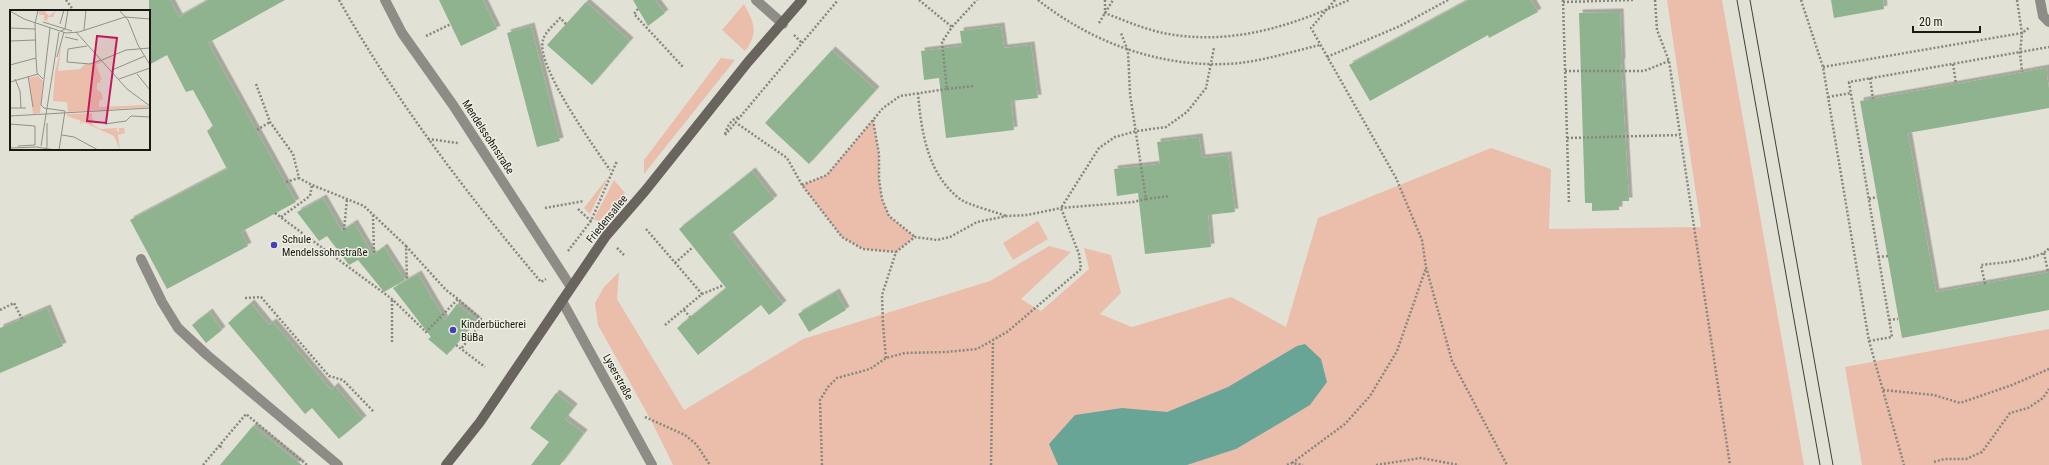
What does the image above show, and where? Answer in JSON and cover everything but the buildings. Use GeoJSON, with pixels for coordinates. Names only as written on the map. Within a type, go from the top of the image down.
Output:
{"type":"FeatureCollection","features":[{"type":"Feature","properties":{"kind":"street","name":"Mendelssohnstraße"},"geometry":{"type":"LineString","coordinates":[[385,0],[402,32],[558,264],[571,288]]}},
{"type":"Feature","properties":{"kind":"street"},"geometry":{"type":"LineString","coordinates":[[756,0],[783,24]]}},
{"type":"Feature","properties":{"kind":"street","name":"Friedensallee"},"geometry":{"type":"LineString","coordinates":[[446,465],[480,422],[606,236],[645,191],[748,62],[783,24],[802,0]]}},
{"type":"Feature","properties":{"kind":"street"},"geometry":{"type":"LineString","coordinates":[[2040,0],[2046,19]]}},
{"type":"Feature","properties":{"kind":"street"},"geometry":{"type":"LineString","coordinates":[[141,259],[162,302],[178,328],[207,356],[338,465]]}},
{"type":"Feature","properties":{"kind":"street","name":"Lyserstraße"},"geometry":{"type":"LineString","coordinates":[[562,301],[652,465]]}},
{"type":"Feature","properties":{"kind":"path"},"geometry":{"type":"LineString","coordinates":[[66,0],[73,10]]}},
{"type":"Feature","properties":{"kind":"path"},"geometry":{"type":"LineString","coordinates":[[339,0],[384,75],[427,139],[499,232],[541,282],[546,279],[591,221],[617,161]]}},
{"type":"Feature","properties":{"kind":"path"},"geometry":{"type":"LineString","coordinates":[[739,117],[735,118],[726,127],[725,134],[837,0]]}},
{"type":"Feature","properties":{"kind":"path"},"geometry":{"type":"LineString","coordinates":[[919,0],[952,27]]}},
{"type":"Feature","properties":{"kind":"path"},"geometry":{"type":"LineString","coordinates":[[947,89],[942,42],[952,27],[977,0]]}},
{"type":"Feature","properties":{"kind":"path"},"geometry":{"type":"LineString","coordinates":[[1038,0],[1054,13],[1128,51],[1166,61],[1210,64],[1241,63],[1320,45]]}},
{"type":"Feature","properties":{"kind":"path"},"geometry":{"type":"LineString","coordinates":[[1105,0],[1105,13]]}},
{"type":"Feature","properties":{"kind":"path"},"geometry":{"type":"LineString","coordinates":[[1099,23],[1112,0]]}},
{"type":"Feature","properties":{"kind":"path"},"geometry":{"type":"LineString","coordinates":[[1335,0],[1311,28],[1396,178],[1422,240],[1426,267],[1452,361],[1506,465]]}},
{"type":"Feature","properties":{"kind":"path"},"geometry":{"type":"LineString","coordinates":[[1105,13],[1144,28],[1175,35],[1229,38],[1285,26],[1349,0]]}},
{"type":"Feature","properties":{"kind":"path"},"geometry":{"type":"LineString","coordinates":[[1327,57],[1400,26],[1448,0]]}},
{"type":"Feature","properties":{"kind":"path"},"geometry":{"type":"LineString","coordinates":[[1569,203],[1563,1],[1634,0]]}},
{"type":"Feature","properties":{"kind":"path"},"geometry":{"type":"LineString","coordinates":[[1656,0],[1657,30],[1669,61],[1730,465]]}},
{"type":"Feature","properties":{"kind":"path"},"geometry":{"type":"LineString","coordinates":[[1801,0],[1823,67],[1869,341],[1904,465]]}},
{"type":"Feature","properties":{"kind":"path"},"geometry":{"type":"LineString","coordinates":[[2017,0],[2022,33],[2020,53],[2022,72]]}},
{"type":"Feature","properties":{"kind":"path"},"geometry":{"type":"LineString","coordinates":[[638,9],[634,14],[684,67]]}},
{"type":"Feature","properties":{"kind":"path"},"geometry":{"type":"LineString","coordinates":[[566,24],[560,18],[543,39],[543,50],[569,110],[610,170]]}},
{"type":"Feature","properties":{"kind":"path"},"geometry":{"type":"LineString","coordinates":[[1823,67],[2022,33],[2046,19]]}},
{"type":"Feature","properties":{"kind":"path"},"geometry":{"type":"LineString","coordinates":[[426,36],[451,24]]}},
{"type":"Feature","properties":{"kind":"path"},"geometry":{"type":"LineString","coordinates":[[1121,33],[1128,51],[1130,94],[1137,131],[1146,200]]}},
{"type":"Feature","properties":{"kind":"path"},"geometry":{"type":"LineString","coordinates":[[1061,208],[1099,148],[1115,137],[1137,131],[1166,127],[1187,112],[1206,88],[1214,48]]}},
{"type":"Feature","properties":{"kind":"path"},"geometry":{"type":"LineString","coordinates":[[1869,341],[1892,337],[1849,82],[2049,48]]}},
{"type":"Feature","properties":{"kind":"path"},"geometry":{"type":"LineString","coordinates":[[1565,71],[1644,71],[1669,61]]}},
{"type":"Feature","properties":{"kind":"path"},"geometry":{"type":"LineString","coordinates":[[1953,64],[1956,84]]}},
{"type":"Feature","properties":{"kind":"path"},"geometry":{"type":"LineString","coordinates":[[1870,78],[1873,99]]}},
{"type":"Feature","properties":{"kind":"path"},"geometry":{"type":"LineString","coordinates":[[256,84],[270,122],[293,154],[299,178]]}},
{"type":"Feature","properties":{"kind":"path"},"geometry":{"type":"LineString","coordinates":[[802,185],[827,176],[883,108],[900,96],[918,92],[973,86]]}},
{"type":"Feature","properties":{"kind":"path"},"geometry":{"type":"LineString","coordinates":[[918,92],[921,126],[932,163],[940,177],[960,200],[1007,216]]}},
{"type":"Feature","properties":{"kind":"path"},"geometry":{"type":"LineString","coordinates":[[1828,97],[1851,93]]}},
{"type":"Feature","properties":{"kind":"path"},"geometry":{"type":"LineString","coordinates":[[873,120],[879,154],[879,179],[882,199],[889,216],[915,237],[937,240],[950,237],[977,222],[1007,216],[1027,215],[1061,208],[1133,202],[1170,196]]}},
{"type":"Feature","properties":{"kind":"path"},"geometry":{"type":"LineString","coordinates":[[257,130],[270,122]]}},
{"type":"Feature","properties":{"kind":"path"},"geometry":{"type":"LineString","coordinates":[[735,122],[787,158],[802,185],[842,237],[863,249],[896,252]]}},
{"type":"Feature","properties":{"kind":"path"},"geometry":{"type":"LineString","coordinates":[[1567,138],[1681,134]]}},
{"type":"Feature","properties":{"kind":"path"},"geometry":{"type":"LineString","coordinates":[[427,139],[480,146]]}},
{"type":"Feature","properties":{"kind":"path"},"geometry":{"type":"LineString","coordinates":[[286,182],[299,178],[312,185],[364,206],[406,246],[446,290],[484,321],[461,349]]}},
{"type":"Feature","properties":{"kind":"path"},"geometry":{"type":"LineString","coordinates":[[281,217],[310,196],[312,185]]}},
{"type":"Feature","properties":{"kind":"path"},"geometry":{"type":"LineString","coordinates":[[1869,199],[1877,197]]}},
{"type":"Feature","properties":{"kind":"path"},"geometry":{"type":"LineString","coordinates":[[344,230],[347,199]]}},
{"type":"Feature","properties":{"kind":"path"},"geometry":{"type":"LineString","coordinates":[[546,208],[584,201]]}},
{"type":"Feature","properties":{"kind":"path"},"geometry":{"type":"LineString","coordinates":[[822,465],[820,400],[828,387],[837,378],[870,369],[886,358],[905,353],[978,349],[1007,332],[1081,269],[1080,254],[1061,208]]}},
{"type":"Feature","properties":{"kind":"path"},"geometry":{"type":"LineString","coordinates":[[578,209],[591,221]]}},
{"type":"Feature","properties":{"kind":"path"},"geometry":{"type":"LineString","coordinates":[[275,214],[392,300],[426,332],[458,299]]}},
{"type":"Feature","properties":{"kind":"path"},"geometry":{"type":"LineString","coordinates":[[373,215],[374,254]]}},
{"type":"Feature","properties":{"kind":"path"},"geometry":{"type":"LineString","coordinates":[[646,229],[702,294]]}},
{"type":"Feature","properties":{"kind":"path"},"geometry":{"type":"LineString","coordinates":[[886,358],[882,295],[896,252],[915,237]]}},
{"type":"Feature","properties":{"kind":"path"},"geometry":{"type":"LineString","coordinates":[[406,246],[407,280]]}},
{"type":"Feature","properties":{"kind":"path"},"geometry":{"type":"LineString","coordinates":[[675,263],[693,247]]}},
{"type":"Feature","properties":{"kind":"path"},"geometry":{"type":"LineString","coordinates":[[1984,284],[1982,265],[2044,253],[2049,248]]}},
{"type":"Feature","properties":{"kind":"path"},"geometry":{"type":"LineString","coordinates":[[2044,253],[2048,272]]}},
{"type":"Feature","properties":{"kind":"path"},"geometry":{"type":"LineString","coordinates":[[1878,257],[1888,256]]}},
{"type":"Feature","properties":{"kind":"path"},"geometry":{"type":"LineString","coordinates":[[1287,465],[1292,463],[1345,424],[1370,396],[1397,351],[1426,267]]}},
{"type":"Feature","properties":{"kind":"path"},"geometry":{"type":"LineString","coordinates":[[665,325],[702,294],[724,286]]}},
{"type":"Feature","properties":{"kind":"path"},"geometry":{"type":"LineString","coordinates":[[245,298],[261,297],[329,376],[343,380],[374,412]]}},
{"type":"Feature","properties":{"kind":"path"},"geometry":{"type":"LineString","coordinates":[[392,300],[392,342]]}},
{"type":"Feature","properties":{"kind":"path"},"geometry":{"type":"LineString","coordinates":[[0,310],[14,303],[22,319]]}},
{"type":"Feature","properties":{"kind":"path"},"geometry":{"type":"LineString","coordinates":[[684,309],[690,317]]}},
{"type":"Feature","properties":{"kind":"path"},"geometry":{"type":"LineString","coordinates":[[1889,320],[1898,319]]}},
{"type":"Feature","properties":{"kind":"path"},"geometry":{"type":"LineString","coordinates":[[991,465],[993,340]]}},
{"type":"Feature","properties":{"kind":"path"},"geometry":{"type":"LineString","coordinates":[[456,345],[485,367]]}},
{"type":"Feature","properties":{"kind":"path"},"geometry":{"type":"LineString","coordinates":[[1883,390],[1934,395],[1960,402],[2012,385],[2049,369]]}},
{"type":"Feature","properties":{"kind":"path"},"geometry":{"type":"LineString","coordinates":[[1934,462],[1944,459],[1966,459],[1982,452],[2010,413],[2028,408],[2043,398],[2049,389]]}},
{"type":"Feature","properties":{"kind":"path"},"geometry":{"type":"LineString","coordinates":[[203,465],[246,414],[307,465]]}},
{"type":"Feature","properties":{"kind":"path"},"geometry":{"type":"LineString","coordinates":[[644,417],[686,434],[696,444],[710,465]]}},
{"type":"Feature","properties":{"kind":"path"},"geometry":{"type":"LineString","coordinates":[[220,446],[223,449]]}},
{"type":"Feature","properties":{"kind":"path"},"geometry":{"type":"LineString","coordinates":[[1376,465],[1399,463],[1421,458],[1459,465]]}},
{"type":"Feature","properties":{"kind":"path"},"geometry":{"type":"LineString","coordinates":[[1292,463],[1303,465]]}},
{"type":"Feature","properties":{"kind":"shaded area"},"geometry":{"type":"Polygon","coordinates":[[[1667,0],[1722,0],[1804,465],[673,465],[653,424],[598,325],[595,303],[604,287],[619,272],[617,299],[684,410],[803,339],[990,281],[1049,246],[1071,252],[1021,299],[1041,311],[1089,269],[1084,248],[1111,255],[1121,293],[1100,314],[1132,327],[1231,297],[1286,327],[1318,218],[1491,148],[1551,169],[1549,229],[1701,227],[1667,0]]]}},
{"type":"Feature","properties":{"kind":"shaded area"},"geometry":{"type":"Polygon","coordinates":[[[744,4],[754,28],[752,39],[745,51],[722,30],[744,4]]]}},
{"type":"Feature","properties":{"kind":"shaded area"},"geometry":{"type":"Polygon","coordinates":[[[721,58],[735,60],[644,174],[644,160],[721,58]]]}},
{"type":"Feature","properties":{"kind":"shaded area"},"geometry":{"type":"Polygon","coordinates":[[[873,120],[879,154],[879,179],[882,199],[889,216],[915,237],[896,252],[863,249],[842,237],[802,185],[827,175],[873,120]]]}},
{"type":"Feature","properties":{"kind":"shaded area"},"geometry":{"type":"Polygon","coordinates":[[[608,177],[590,214],[584,208],[608,177]]]}},
{"type":"Feature","properties":{"kind":"shaded area"},"geometry":{"type":"Polygon","coordinates":[[[614,180],[625,193],[598,222],[594,219],[614,180]]]}},
{"type":"Feature","properties":{"kind":"shaded area"},"geometry":{"type":"Polygon","coordinates":[[[1038,221],[1048,239],[1013,260],[1003,243],[1038,221]]]}},
{"type":"Feature","properties":{"kind":"shaded area"},"geometry":{"type":"Polygon","coordinates":[[[2049,329],[2049,465],[1862,465],[1845,367],[2049,329]]]}},
{"type":"Feature","properties":{"kind":"water"},"geometry":{"type":"Polygon","coordinates":[[[1305,344],[1321,359],[1327,382],[1310,405],[1236,449],[1187,465],[1058,465],[1049,444],[1075,415],[1122,408],[1167,412],[1228,387],[1297,346],[1305,344]]]}},
{"type":"Feature","properties":{"kind":"tram line"},"geometry":{"type":"LineString","coordinates":[[1737,0],[1820,465]]}},
{"type":"Feature","properties":{"kind":"tram line"},"geometry":{"type":"LineString","coordinates":[[1750,0],[1833,465]]}},
{"type":"Feature","properties":{"kind":"place","name":"Schule Mendelssohnstraße"},"geometry":{"type":"Point","coordinates":[274,245]}},
{"type":"Feature","properties":{"kind":"place","name":"Kinderbücherei BüBa"},"geometry":{"type":"Point","coordinates":[453,330]}}]}
